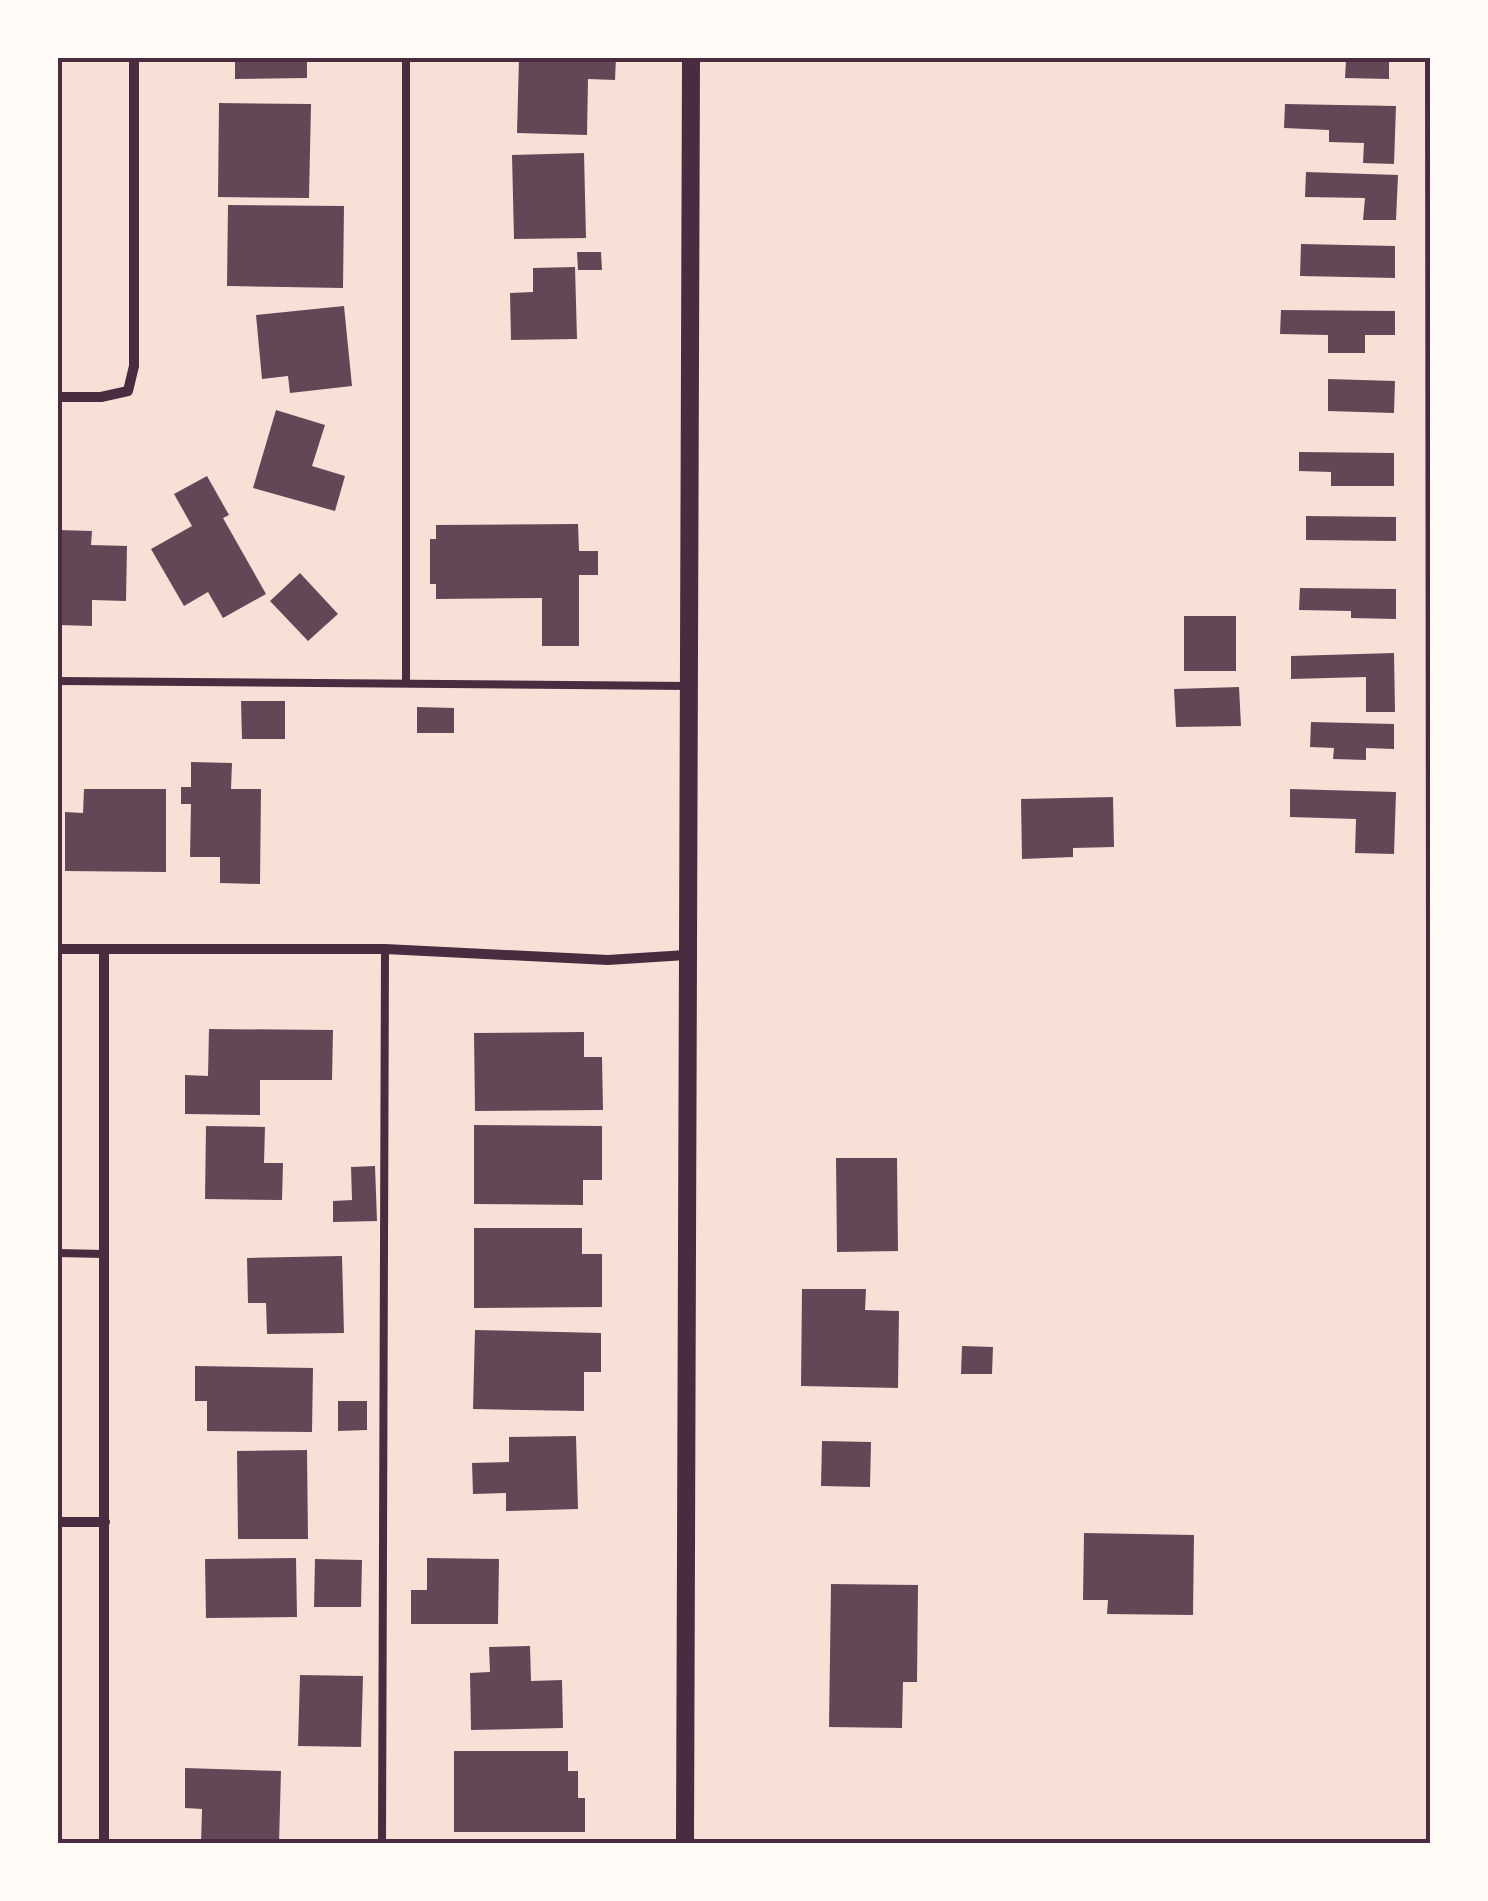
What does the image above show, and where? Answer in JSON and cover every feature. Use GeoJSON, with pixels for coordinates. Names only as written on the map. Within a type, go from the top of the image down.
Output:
{"type":"FeatureCollection","features":[{"type":"Feature","properties":{"kind":"street"},"geometry":{"type":"LineString","coordinates":[[58,396],[101,397],[128,392],[134,366],[134,58]]}},
{"type":"Feature","properties":{"kind":"street"},"geometry":{"type":"LineString","coordinates":[[684,1844],[691,58]]}},
{"type":"Feature","properties":{"kind":"street"},"geometry":{"type":"LineString","coordinates":[[58,950],[385,949],[608,960],[686,955]]}},
{"type":"Feature","properties":{"kind":"street"},"geometry":{"type":"LineString","coordinates":[[104,950],[104,1844]]}},
{"type":"Feature","properties":{"kind":"street"},"geometry":{"type":"LineString","coordinates":[[58,1522],[105,1522]]}},
{"type":"Feature","properties":{"kind":"lane"},"geometry":{"type":"LineString","coordinates":[[406,58],[406,682]]}},
{"type":"Feature","properties":{"kind":"lane"},"geometry":{"type":"LineString","coordinates":[[1430,58],[1430,936]]}},
{"type":"Feature","properties":{"kind":"lane"},"geometry":{"type":"LineString","coordinates":[[58,681],[689,686]]}},
{"type":"Feature","properties":{"kind":"lane"},"geometry":{"type":"LineString","coordinates":[[382,1844],[385,949]]}},
{"type":"Feature","properties":{"kind":"lane"},"geometry":{"type":"LineString","coordinates":[[58,1254],[104,1254]]}},
{"type":"Feature","properties":{"kind":"building"},"geometry":{"type":"Polygon","coordinates":[[[235,58],[307,58],[307,78],[235,79],[235,58]]]}},
{"type":"Feature","properties":{"kind":"building"},"geometry":{"type":"Polygon","coordinates":[[[519,58],[616,58],[615,80],[588,79],[587,135],[517,133],[519,58]]]}},
{"type":"Feature","properties":{"kind":"building"},"geometry":{"type":"Polygon","coordinates":[[[1335,58],[1389,58],[1389,79],[1345,78],[1346,61],[1335,58]]]}},
{"type":"Feature","properties":{"kind":"building"},"geometry":{"type":"Polygon","coordinates":[[[219,103],[311,104],[309,198],[218,197],[219,103]]]}},
{"type":"Feature","properties":{"kind":"building"},"geometry":{"type":"Polygon","coordinates":[[[1285,104],[1396,106],[1394,164],[1363,163],[1364,143],[1329,142],[1329,130],[1284,128],[1285,104]]]}},
{"type":"Feature","properties":{"kind":"building"},"geometry":{"type":"Polygon","coordinates":[[[584,153],[586,238],[514,239],[512,155],[584,153]]]}},
{"type":"Feature","properties":{"kind":"building"},"geometry":{"type":"Polygon","coordinates":[[[1306,172],[1398,175],[1396,220],[1363,220],[1365,198],[1305,197],[1306,172]]]}},
{"type":"Feature","properties":{"kind":"building"},"geometry":{"type":"Polygon","coordinates":[[[228,205],[344,206],[343,288],[227,286],[228,205]]]}},
{"type":"Feature","properties":{"kind":"building"},"geometry":{"type":"Polygon","coordinates":[[[1301,244],[1395,246],[1395,278],[1300,276],[1301,244]]]}},
{"type":"Feature","properties":{"kind":"building"},"geometry":{"type":"Polygon","coordinates":[[[577,252],[601,252],[602,270],[578,270],[577,252]]]}},
{"type":"Feature","properties":{"kind":"building"},"geometry":{"type":"Polygon","coordinates":[[[575,267],[577,339],[511,340],[510,293],[533,292],[533,268],[575,267]]]}},
{"type":"Feature","properties":{"kind":"building"},"geometry":{"type":"Polygon","coordinates":[[[344,306],[352,386],[290,393],[288,376],[262,379],[256,315],[344,306]]]}},
{"type":"Feature","properties":{"kind":"building"},"geometry":{"type":"Polygon","coordinates":[[[1281,310],[1395,311],[1395,335],[1365,335],[1365,353],[1328,353],[1328,335],[1280,334],[1281,310]]]}},
{"type":"Feature","properties":{"kind":"building"},"geometry":{"type":"Polygon","coordinates":[[[1328,379],[1395,381],[1394,413],[1328,411],[1328,379]]]}},
{"type":"Feature","properties":{"kind":"building"},"geometry":{"type":"Polygon","coordinates":[[[276,410],[325,425],[312,466],[345,476],[335,511],[253,488],[276,410]]]}},
{"type":"Feature","properties":{"kind":"building"},"geometry":{"type":"Polygon","coordinates":[[[1299,452],[1394,453],[1394,486],[1331,486],[1331,472],[1299,471],[1299,452]]]}},
{"type":"Feature","properties":{"kind":"building"},"geometry":{"type":"Polygon","coordinates":[[[207,476],[229,515],[223,518],[266,594],[223,618],[208,592],[184,606],[151,549],[192,526],[174,494],[207,476]]]}},
{"type":"Feature","properties":{"kind":"building"},"geometry":{"type":"Polygon","coordinates":[[[1306,516],[1396,517],[1396,541],[1306,540],[1306,516]]]}},
{"type":"Feature","properties":{"kind":"building"},"geometry":{"type":"Polygon","coordinates":[[[578,524],[579,551],[598,551],[598,575],[579,575],[579,646],[542,646],[542,598],[436,599],[436,584],[430,584],[430,539],[436,539],[436,525],[578,524]]]}},
{"type":"Feature","properties":{"kind":"building"},"geometry":{"type":"Polygon","coordinates":[[[58,530],[92,531],[91,545],[127,546],[126,601],[92,600],[92,626],[58,625],[58,530]]]}},
{"type":"Feature","properties":{"kind":"building"},"geometry":{"type":"Polygon","coordinates":[[[300,573],[338,614],[308,641],[270,601],[300,573]]]}},
{"type":"Feature","properties":{"kind":"building"},"geometry":{"type":"Polygon","coordinates":[[[1300,588],[1396,589],[1396,619],[1351,618],[1351,611],[1299,610],[1300,588]]]}},
{"type":"Feature","properties":{"kind":"building"},"geometry":{"type":"Polygon","coordinates":[[[1184,616],[1236,616],[1236,671],[1184,671],[1184,616]]]}},
{"type":"Feature","properties":{"kind":"building"},"geometry":{"type":"Polygon","coordinates":[[[1394,653],[1395,712],[1366,712],[1366,677],[1291,679],[1291,656],[1394,653]]]}},
{"type":"Feature","properties":{"kind":"building"},"geometry":{"type":"Polygon","coordinates":[[[1239,687],[1241,726],[1176,727],[1174,689],[1239,687]]]}},
{"type":"Feature","properties":{"kind":"building"},"geometry":{"type":"Polygon","coordinates":[[[241,701],[285,701],[285,739],[242,739],[241,701]]]}},
{"type":"Feature","properties":{"kind":"building"},"geometry":{"type":"Polygon","coordinates":[[[417,707],[454,708],[454,733],[417,733],[417,707]]]}},
{"type":"Feature","properties":{"kind":"building"},"geometry":{"type":"Polygon","coordinates":[[[1311,722],[1394,724],[1394,749],[1366,748],[1366,760],[1333,759],[1334,748],[1310,747],[1311,722]]]}},
{"type":"Feature","properties":{"kind":"building"},"geometry":{"type":"Polygon","coordinates":[[[191,762],[232,763],[231,789],[261,789],[260,884],[220,883],[220,857],[190,857],[191,804],[181,804],[181,787],[191,787],[191,762]]]}},
{"type":"Feature","properties":{"kind":"building"},"geometry":{"type":"Polygon","coordinates":[[[84,789],[166,789],[166,872],[65,871],[65,812],[83,813],[84,789]]]}},
{"type":"Feature","properties":{"kind":"building"},"geometry":{"type":"Polygon","coordinates":[[[1290,789],[1396,792],[1394,854],[1355,853],[1356,819],[1290,817],[1290,789]]]}},
{"type":"Feature","properties":{"kind":"building"},"geometry":{"type":"Polygon","coordinates":[[[1113,797],[1114,847],[1073,848],[1073,857],[1022,859],[1021,799],[1113,797]]]}},
{"type":"Feature","properties":{"kind":"building"},"geometry":{"type":"Polygon","coordinates":[[[209,1029],[333,1030],[332,1080],[260,1080],[260,1115],[185,1114],[185,1075],[208,1076],[209,1029]]]}},
{"type":"Feature","properties":{"kind":"building"},"geometry":{"type":"Polygon","coordinates":[[[584,1032],[584,1057],[602,1057],[603,1110],[475,1111],[474,1033],[584,1032]]]}},
{"type":"Feature","properties":{"kind":"building"},"geometry":{"type":"Polygon","coordinates":[[[474,1125],[602,1126],[602,1180],[583,1180],[583,1205],[474,1204],[474,1125]]]}},
{"type":"Feature","properties":{"kind":"building"},"geometry":{"type":"Polygon","coordinates":[[[206,1126],[265,1127],[264,1163],[283,1163],[282,1200],[205,1199],[206,1126]]]}},
{"type":"Feature","properties":{"kind":"building"},"geometry":{"type":"Polygon","coordinates":[[[836,1158],[897,1158],[898,1251],[837,1252],[836,1158]]]}},
{"type":"Feature","properties":{"kind":"building"},"geometry":{"type":"Polygon","coordinates":[[[375,1166],[377,1221],[333,1222],[333,1201],[352,1200],[351,1167],[375,1166]]]}},
{"type":"Feature","properties":{"kind":"building"},"geometry":{"type":"Polygon","coordinates":[[[474,1228],[582,1228],[582,1254],[602,1254],[602,1307],[474,1308],[474,1228]]]}},
{"type":"Feature","properties":{"kind":"building"},"geometry":{"type":"Polygon","coordinates":[[[342,1256],[344,1333],[267,1334],[266,1303],[248,1303],[247,1258],[342,1256]]]}},
{"type":"Feature","properties":{"kind":"building"},"geometry":{"type":"Polygon","coordinates":[[[802,1289],[866,1289],[865,1310],[899,1311],[898,1388],[801,1386],[802,1289]]]}},
{"type":"Feature","properties":{"kind":"building"},"geometry":{"type":"Polygon","coordinates":[[[475,1330],[601,1333],[601,1372],[584,1372],[584,1411],[473,1409],[475,1330]]]}},
{"type":"Feature","properties":{"kind":"building"},"geometry":{"type":"Polygon","coordinates":[[[962,1346],[993,1347],[992,1374],[961,1374],[962,1346]]]}},
{"type":"Feature","properties":{"kind":"building"},"geometry":{"type":"Polygon","coordinates":[[[195,1366],[313,1368],[312,1432],[207,1431],[207,1401],[195,1401],[195,1366]]]}},
{"type":"Feature","properties":{"kind":"building"},"geometry":{"type":"Polygon","coordinates":[[[338,1401],[367,1401],[367,1430],[338,1431],[338,1401]]]}},
{"type":"Feature","properties":{"kind":"building"},"geometry":{"type":"Polygon","coordinates":[[[576,1436],[578,1509],[506,1511],[506,1493],[473,1494],[472,1463],[509,1462],[509,1437],[576,1436]]]}},
{"type":"Feature","properties":{"kind":"building"},"geometry":{"type":"Polygon","coordinates":[[[822,1441],[871,1442],[870,1487],[821,1486],[822,1441]]]}},
{"type":"Feature","properties":{"kind":"building"},"geometry":{"type":"Polygon","coordinates":[[[307,1450],[308,1539],[238,1539],[237,1451],[307,1450]]]}},
{"type":"Feature","properties":{"kind":"building"},"geometry":{"type":"Polygon","coordinates":[[[1084,1533],[1194,1535],[1193,1615],[1107,1614],[1108,1600],[1083,1600],[1084,1533]]]}},
{"type":"Feature","properties":{"kind":"building"},"geometry":{"type":"Polygon","coordinates":[[[296,1558],[297,1617],[206,1618],[205,1559],[296,1558]]]}},
{"type":"Feature","properties":{"kind":"building"},"geometry":{"type":"Polygon","coordinates":[[[427,1558],[499,1559],[498,1624],[411,1624],[411,1590],[427,1590],[427,1558]]]}},
{"type":"Feature","properties":{"kind":"building"},"geometry":{"type":"Polygon","coordinates":[[[315,1559],[362,1560],[361,1607],[314,1607],[315,1559]]]}},
{"type":"Feature","properties":{"kind":"building"},"geometry":{"type":"Polygon","coordinates":[[[831,1584],[918,1585],[917,1682],[903,1682],[902,1728],[829,1727],[831,1584]]]}},
{"type":"Feature","properties":{"kind":"building"},"geometry":{"type":"Polygon","coordinates":[[[530,1646],[531,1681],[562,1680],[563,1728],[471,1730],[470,1673],[490,1672],[489,1647],[530,1646]]]}},
{"type":"Feature","properties":{"kind":"building"},"geometry":{"type":"Polygon","coordinates":[[[300,1675],[363,1676],[361,1747],[298,1746],[300,1675]]]}},
{"type":"Feature","properties":{"kind":"building"},"geometry":{"type":"Polygon","coordinates":[[[454,1751],[568,1751],[568,1771],[578,1771],[578,1798],[585,1798],[585,1832],[454,1832],[454,1751]]]}},
{"type":"Feature","properties":{"kind":"building"},"geometry":{"type":"Polygon","coordinates":[[[185,1768],[281,1771],[279,1844],[201,1844],[202,1809],[185,1808],[185,1768]]]}}]}
